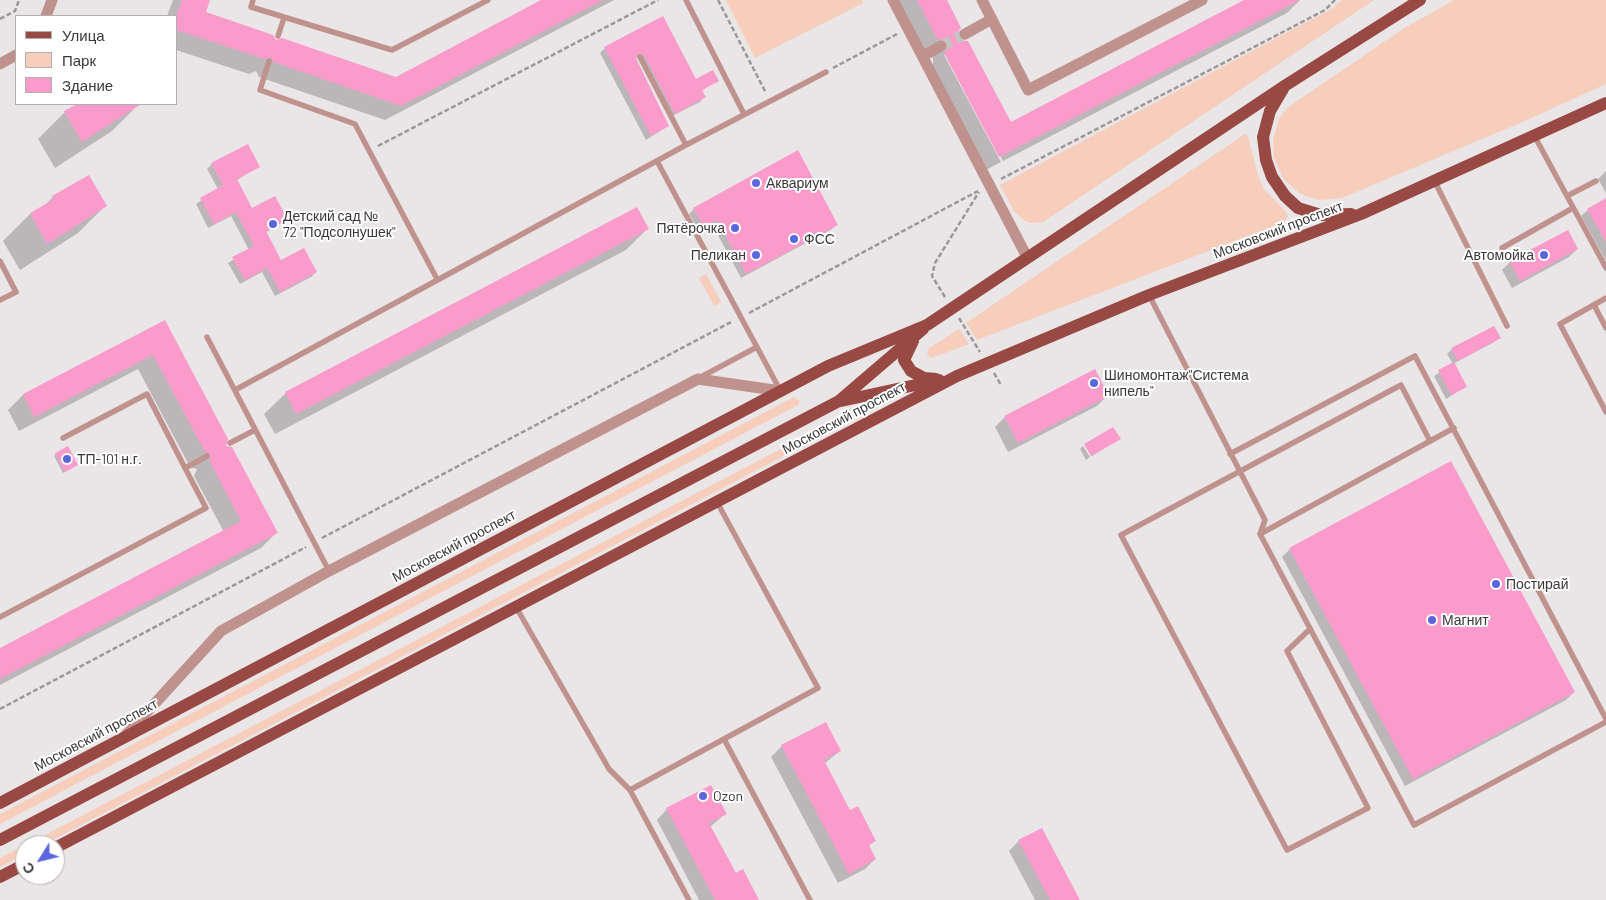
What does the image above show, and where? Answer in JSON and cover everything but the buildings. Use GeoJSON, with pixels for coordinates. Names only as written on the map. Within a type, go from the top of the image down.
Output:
{"type":"FeatureCollection","features":[{"type":"Feature","properties":{"kind":"main road","name":"Московский проспект"},"geometry":{"type":"LineString","coordinates":[[0,803],[828,366],[927,325],[1286,85],[1414,2]]}},
{"type":"Feature","properties":{"kind":"main road"},"geometry":{"type":"LineString","coordinates":[[1286,85],[1270,111],[1263,137],[1266,160],[1272,177],[1285,196],[1298,208],[1321,216],[1361,214]]}},
{"type":"Feature","properties":{"kind":"main road","name":"Московский проспект"},"geometry":{"type":"LineString","coordinates":[[65,843],[957,376],[1149,295],[1361,214],[1535,137],[1606,103]]}},
{"type":"Feature","properties":{"kind":"main road","name":"Московский проспект"},"geometry":{"type":"LineString","coordinates":[[0,840],[839,402],[916,337],[927,325]]}},
{"type":"Feature","properties":{"kind":"main road"},"geometry":{"type":"LineString","coordinates":[[916,337],[904,360],[911,372],[924,378],[942,380]]}},
{"type":"Feature","properties":{"kind":"main road","name":"Московский проспект"},"geometry":{"type":"LineString","coordinates":[[839,402],[957,376]]}},
{"type":"Feature","properties":{"kind":"main road"},"geometry":{"type":"LineString","coordinates":[[0,877],[15,869]]}},
{"type":"Feature","properties":{"kind":"street"},"geometry":{"type":"LineString","coordinates":[[46,15],[52,0]]}},
{"type":"Feature","properties":{"kind":"street"},"geometry":{"type":"LineString","coordinates":[[893,0],[923,56],[985,188],[1027,257]]}},
{"type":"Feature","properties":{"kind":"street"},"geometry":{"type":"LineString","coordinates":[[982,0],[1028,90],[1202,0]]}},
{"type":"Feature","properties":{"kind":"street"},"geometry":{"type":"LineString","coordinates":[[964,34],[992,20]]}},
{"type":"Feature","properties":{"kind":"street"},"geometry":{"type":"LineString","coordinates":[[923,56],[941,46]]}},
{"type":"Feature","properties":{"kind":"street"},"geometry":{"type":"LineString","coordinates":[[0,64],[15,56]]}},
{"type":"Feature","properties":{"kind":"street"},"geometry":{"type":"LineString","coordinates":[[124,737],[221,632],[329,571],[698,379],[780,391]]}},
{"type":"Feature","properties":{"kind":"lane"},"geometry":{"type":"LineString","coordinates":[[253,0],[251,6],[284,18],[392,50],[488,0]]}},
{"type":"Feature","properties":{"kind":"lane"},"geometry":{"type":"LineString","coordinates":[[686,0],[744,114]]}},
{"type":"Feature","properties":{"kind":"lane"},"geometry":{"type":"LineString","coordinates":[[278,36],[284,18]]}},
{"type":"Feature","properties":{"kind":"lane"},"geometry":{"type":"LineString","coordinates":[[640,57],[686,145]]}},
{"type":"Feature","properties":{"kind":"lane"},"geometry":{"type":"LineString","coordinates":[[269,61],[260,90],[355,124],[437,279]]}},
{"type":"Feature","properties":{"kind":"lane"},"geometry":{"type":"LineString","coordinates":[[235,390],[686,145],[826,72]]}},
{"type":"Feature","properties":{"kind":"lane"},"geometry":{"type":"LineString","coordinates":[[1535,137],[1606,268]]}},
{"type":"Feature","properties":{"kind":"lane"},"geometry":{"type":"LineString","coordinates":[[657,161],[780,391]]}},
{"type":"Feature","properties":{"kind":"lane"},"geometry":{"type":"LineString","coordinates":[[1568,196],[1596,181]]}},
{"type":"Feature","properties":{"kind":"lane"},"geometry":{"type":"LineString","coordinates":[[1435,182],[1506,326]]}},
{"type":"Feature","properties":{"kind":"lane"},"geometry":{"type":"LineString","coordinates":[[1502,248],[1573,208]]}},
{"type":"Feature","properties":{"kind":"lane"},"geometry":{"type":"LineString","coordinates":[[0,262],[16,292],[0,300]]}},
{"type":"Feature","properties":{"kind":"lane"},"geometry":{"type":"LineString","coordinates":[[1149,295],[1230,454],[1264,520],[1260,534],[1414,825],[1606,720],[1415,356],[1230,454]]}},
{"type":"Feature","properties":{"kind":"lane"},"geometry":{"type":"LineString","coordinates":[[1606,298],[1560,324],[1606,412]]}},
{"type":"Feature","properties":{"kind":"lane"},"geometry":{"type":"LineString","coordinates":[[1594,304],[1606,328]]}},
{"type":"Feature","properties":{"kind":"lane"},"geometry":{"type":"LineString","coordinates":[[207,337],[329,571]]}},
{"type":"Feature","properties":{"kind":"lane"},"geometry":{"type":"LineString","coordinates":[[698,379],[757,347]]}},
{"type":"Feature","properties":{"kind":"lane"},"geometry":{"type":"LineString","coordinates":[[1310,629],[1287,651],[1368,808],[1286,850],[1121,535],[1402,385],[1430,441]]}},
{"type":"Feature","properties":{"kind":"lane"},"geometry":{"type":"LineString","coordinates":[[0,617],[206,508],[147,394],[64,438]]}},
{"type":"Feature","properties":{"kind":"lane"},"geometry":{"type":"LineString","coordinates":[[1260,534],[1454,428]]}},
{"type":"Feature","properties":{"kind":"lane"},"geometry":{"type":"LineString","coordinates":[[230,444],[256,430]]}},
{"type":"Feature","properties":{"kind":"lane"},"geometry":{"type":"LineString","coordinates":[[185,468],[206,456]]}},
{"type":"Feature","properties":{"kind":"lane"},"geometry":{"type":"LineString","coordinates":[[630,790],[818,688],[718,502]]}},
{"type":"Feature","properties":{"kind":"lane"},"geometry":{"type":"LineString","coordinates":[[516,607],[609,769],[630,790],[689,900]]}},
{"type":"Feature","properties":{"kind":"lane"},"geometry":{"type":"LineString","coordinates":[[724,739],[810,900]]}},
{"type":"Feature","properties":{"kind":"path"},"geometry":{"type":"LineString","coordinates":[[0,20],[15,11],[19,0]]}},
{"type":"Feature","properties":{"kind":"path"},"geometry":{"type":"LineString","coordinates":[[369,151],[658,0]]}},
{"type":"Feature","properties":{"kind":"path"},"geometry":{"type":"LineString","coordinates":[[718,0],[770,101]]}},
{"type":"Feature","properties":{"kind":"path"},"geometry":{"type":"LineString","coordinates":[[0,709],[1325,10],[1335,0]]}},
{"type":"Feature","properties":{"kind":"path"},"geometry":{"type":"LineString","coordinates":[[826,72],[908,28]]}},
{"type":"Feature","properties":{"kind":"path"},"geometry":{"type":"LineString","coordinates":[[985,188],[935,263],[932,276],[1001,385]]}},
{"type":"Feature","properties":{"kind":"green space"},"geometry":{"type":"Polygon","coordinates":[[[726,0],[862,0],[863,3],[755,58],[726,0]]]}},
{"type":"Feature","properties":{"kind":"green space"},"geometry":{"type":"Polygon","coordinates":[[[1342,0],[1374,0],[1043,222],[1030,223],[1022,219],[1014,211],[1000,185],[1333,8],[1342,0]]]}},
{"type":"Feature","properties":{"kind":"green space"},"geometry":{"type":"Polygon","coordinates":[[[1454,0],[1606,0],[1606,84],[1527,120],[1342,198],[1318,200],[1301,194],[1284,180],[1274,158],[1273,140],[1279,119],[1287,108],[1403,29],[1454,0]]]}},
{"type":"Feature","properties":{"kind":"green space"},"geometry":{"type":"Polygon","coordinates":[[[1245,134],[1248,136],[1258,176],[1264,189],[1287,213],[1288,216],[1284,222],[977,340],[966,323],[1245,134]]]}},
{"type":"Feature","properties":{"kind":"green space"},"geometry":{"type":"Polygon","coordinates":[[[706,274],[721,302],[714,306],[699,278],[706,274]]]}},
{"type":"Feature","properties":{"kind":"green space"},"geometry":{"type":"Polygon","coordinates":[[[959,329],[969,344],[932,358],[927,355],[929,348],[959,329]]]}},
{"type":"Feature","properties":{"kind":"green space"},"geometry":{"type":"Polygon","coordinates":[[[794,397],[800,401],[798,405],[0,824],[0,814],[794,397]]]}},
{"type":"Feature","properties":{"kind":"green space"},"geometry":{"type":"Polygon","coordinates":[[[815,431],[820,435],[818,438],[62,835],[45,835],[815,431]]]}},
{"type":"Feature","properties":{"kind":"green space"},"geometry":{"type":"Polygon","coordinates":[[[15,850],[15,859],[0,867],[0,858],[15,850]]]}},
{"type":"Feature","properties":{"kind":"tunnel"},"geometry":{"type":"LineString","coordinates":[[941,46],[965,34]]}},
{"type":"Feature","properties":{"kind":"place","name":"Аквариум"},"geometry":{"type":"Point","coordinates":[756,183]}},
{"type":"Feature","properties":{"kind":"place","name":"Детский сад № 72 \"Подсолнушек\""},"geometry":{"type":"Point","coordinates":[273,224]}},
{"type":"Feature","properties":{"kind":"place","name":"Пятёрочка"},"geometry":{"type":"Point","coordinates":[735,228]}},
{"type":"Feature","properties":{"kind":"place","name":"ФСС"},"geometry":{"type":"Point","coordinates":[794,239]}},
{"type":"Feature","properties":{"kind":"place","name":"Пеликан"},"geometry":{"type":"Point","coordinates":[756,255]}},
{"type":"Feature","properties":{"kind":"place","name":"Автомойка"},"geometry":{"type":"Point","coordinates":[1544,255]}},
{"type":"Feature","properties":{"kind":"place","name":"Шиномонтаж\"Система нипель\""},"geometry":{"type":"Point","coordinates":[1094,383]}},
{"type":"Feature","properties":{"kind":"place","name":"ТП-101 н.г."},"geometry":{"type":"Point","coordinates":[67,459]}},
{"type":"Feature","properties":{"kind":"place","name":"Постирай"},"geometry":{"type":"Point","coordinates":[1496,584]}},
{"type":"Feature","properties":{"kind":"place","name":"Магнит"},"geometry":{"type":"Point","coordinates":[1432,620]}},
{"type":"Feature","properties":{"kind":"place","name":"Ozon"},"geometry":{"type":"Point","coordinates":[703,796]}}]}
